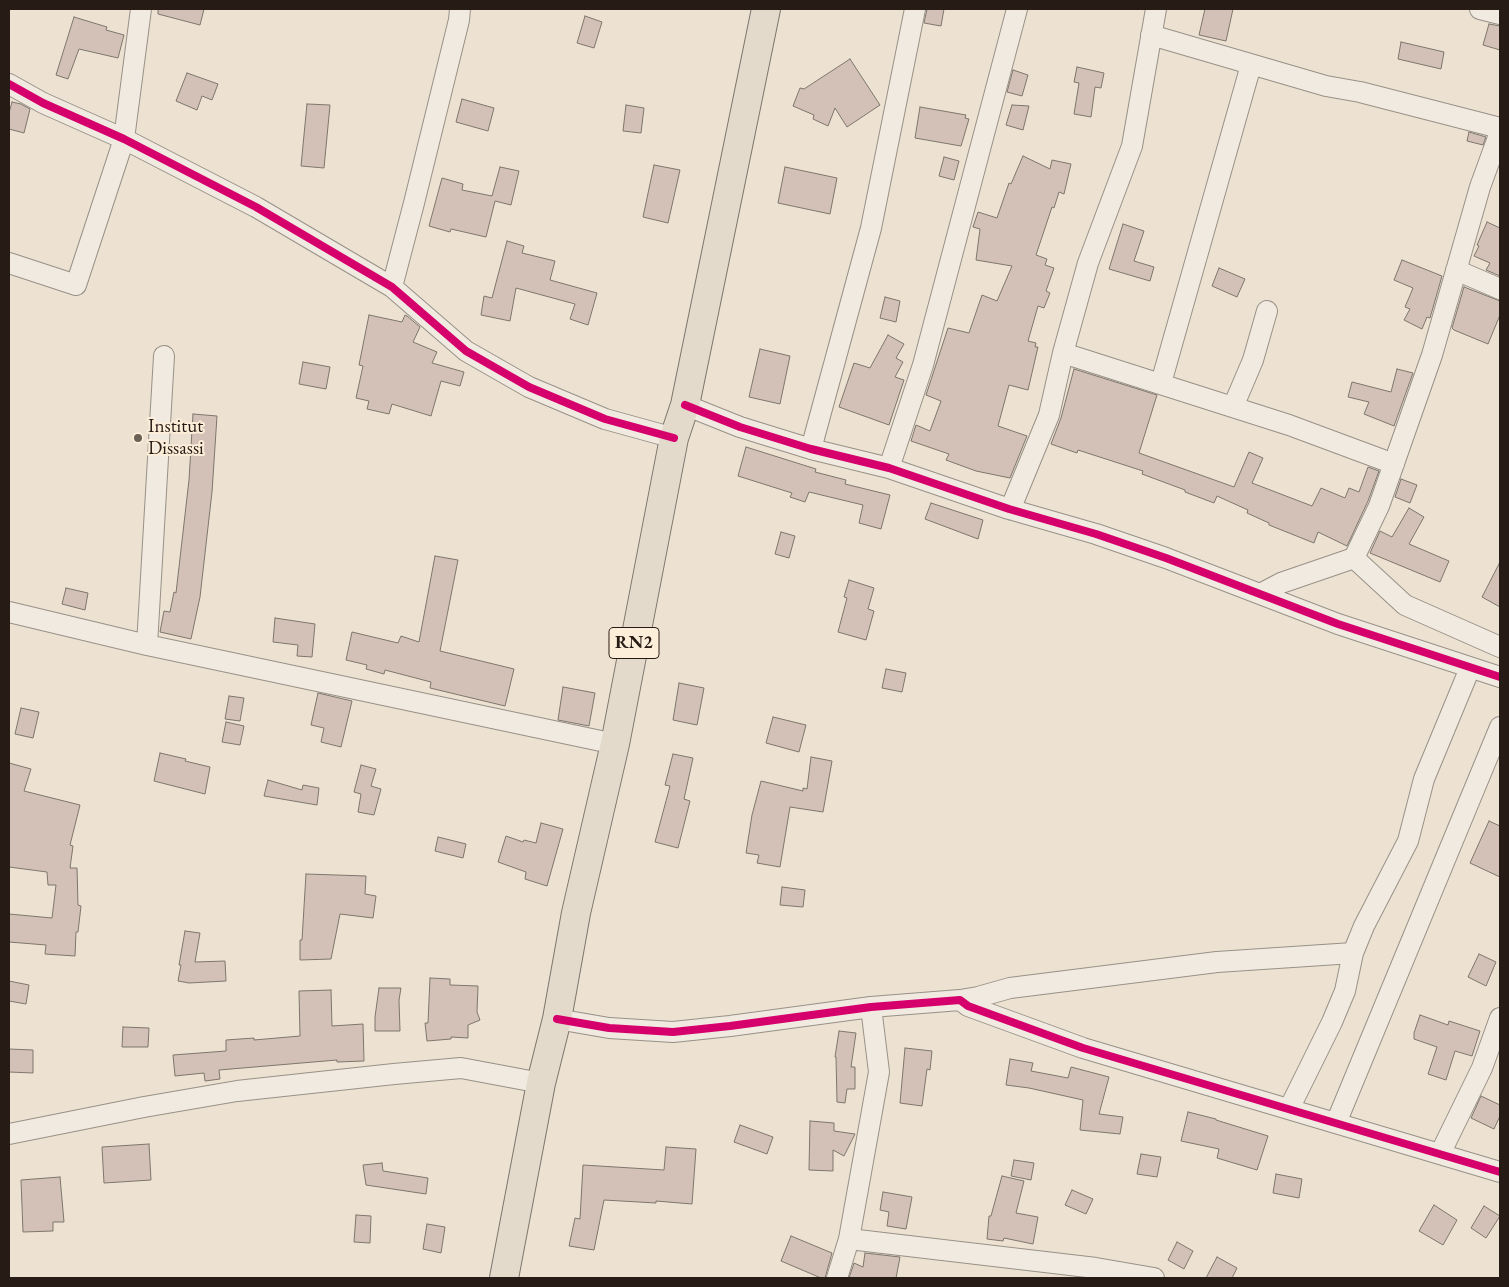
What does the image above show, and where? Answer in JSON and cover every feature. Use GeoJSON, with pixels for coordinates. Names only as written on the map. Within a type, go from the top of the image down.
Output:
{"type":"FeatureCollection","features":[{"type":"Feature","properties":{"kind":"highway","name":"RN2"},"geometry":{"type":"LineString","coordinates":[[504,1278],[541,1083],[557,1019],[576,913],[614,744],[674,438],[685,405],[766,9]]}},
{"type":"Feature","properties":{"kind":"street"},"geometry":{"type":"LineString","coordinates":[[9,264],[76,285],[124,139],[141,9]]}},
{"type":"Feature","properties":{"kind":"street"},"geometry":{"type":"LineString","coordinates":[[392,287],[459,20],[460,9]]}},
{"type":"Feature","properties":{"kind":"street"},"geometry":{"type":"LineString","coordinates":[[811,449],[871,228],[915,9]]}},
{"type":"Feature","properties":{"kind":"street"},"geometry":{"type":"LineString","coordinates":[[889,468],[924,366],[1017,9]]}},
{"type":"Feature","properties":{"kind":"street"},"geometry":{"type":"LineString","coordinates":[[1012,510],[1012,505],[1049,415],[1062,353],[1088,263],[1132,146],[1156,9]]}},
{"type":"Feature","properties":{"kind":"street"},"geometry":{"type":"LineString","coordinates":[[1480,9],[1500,14]]}},
{"type":"Feature","properties":{"kind":"street"},"geometry":{"type":"LineString","coordinates":[[1151,35],[1326,86],[1360,92],[1500,128]]}},
{"type":"Feature","properties":{"kind":"street"},"geometry":{"type":"LineString","coordinates":[[1161,383],[1251,65]]}},
{"type":"Feature","properties":{"kind":"street"},"geometry":{"type":"LineString","coordinates":[[9,84],[43,103],[124,139],[256,207],[392,287],[466,351],[529,387],[605,419],[674,438]]}},
{"type":"Feature","properties":{"kind":"street"},"geometry":{"type":"LineString","coordinates":[[1260,594],[1281,583],[1354,558],[1379,506],[1432,355],[1480,186],[1500,132]]}},
{"type":"Feature","properties":{"kind":"street"},"geometry":{"type":"LineString","coordinates":[[1456,270],[1500,289]]}},
{"type":"Feature","properties":{"kind":"street"},"geometry":{"type":"LineString","coordinates":[[1233,407],[1253,360],[1268,311]]}},
{"type":"Feature","properties":{"kind":"street"},"geometry":{"type":"LineString","coordinates":[[1062,353],[1289,425],[1394,464]]}},
{"type":"Feature","properties":{"kind":"street"},"geometry":{"type":"LineString","coordinates":[[147,645],[164,356]]}},
{"type":"Feature","properties":{"kind":"street"},"geometry":{"type":"LineString","coordinates":[[685,405],[740,428],[811,449],[889,468],[1012,510],[1096,534],[1166,558],[1338,624],[1500,677]]}},
{"type":"Feature","properties":{"kind":"street"},"geometry":{"type":"LineString","coordinates":[[1354,558],[1405,605],[1500,647]]}},
{"type":"Feature","properties":{"kind":"street"},"geometry":{"type":"LineString","coordinates":[[9,612],[147,645],[614,744]]}},
{"type":"Feature","properties":{"kind":"street"},"geometry":{"type":"LineString","coordinates":[[1289,1109],[1332,1022],[1345,991],[1353,952],[1364,926],[1408,841],[1424,779],[1470,668]]}},
{"type":"Feature","properties":{"kind":"street"},"geometry":{"type":"LineString","coordinates":[[1336,1123],[1500,728]]}},
{"type":"Feature","properties":{"kind":"street"},"geometry":{"type":"LineString","coordinates":[[557,1019],[609,1028],[673,1032],[871,1007],[960,1000],[1010,988],[1218,962],[1353,952]]}},
{"type":"Feature","properties":{"kind":"street"},"geometry":{"type":"LineString","coordinates":[[960,1000],[968,1006],[1083,1048],[1500,1172]]}},
{"type":"Feature","properties":{"kind":"street"},"geometry":{"type":"LineString","coordinates":[[837,1278],[849,1239],[879,1072],[871,1007]]}},
{"type":"Feature","properties":{"kind":"street"},"geometry":{"type":"LineString","coordinates":[[1440,1154],[1482,1068],[1500,1018]]}},
{"type":"Feature","properties":{"kind":"street"},"geometry":{"type":"LineString","coordinates":[[9,1134],[144,1107],[238,1091],[394,1074],[461,1068],[541,1083]]}},
{"type":"Feature","properties":{"kind":"street"},"geometry":{"type":"LineString","coordinates":[[849,1239],[1096,1268],[1154,1278]]}},
{"type":"Feature","properties":{"kind":"building"},"geometry":{"type":"Polygon","coordinates":[[[158,9],[204,9],[200,25],[158,14],[158,9]]]}},
{"type":"Feature","properties":{"kind":"building"},"geometry":{"type":"Polygon","coordinates":[[[927,9],[944,9],[941,26],[924,23],[927,9]]]}},
{"type":"Feature","properties":{"kind":"building"},"geometry":{"type":"Polygon","coordinates":[[[1205,9],[1233,9],[1226,41],[1199,35],[1205,9]]]}},
{"type":"Feature","properties":{"kind":"building"},"geometry":{"type":"Polygon","coordinates":[[[585,16],[602,22],[594,48],[577,43],[585,16]]]}},
{"type":"Feature","properties":{"kind":"building"},"geometry":{"type":"Polygon","coordinates":[[[74,17],[107,27],[106,30],[124,35],[118,58],[79,49],[68,79],[56,75],[74,17]]]}},
{"type":"Feature","properties":{"kind":"building"},"geometry":{"type":"Polygon","coordinates":[[[1489,24],[1500,26],[1500,50],[1483,45],[1489,24]]]}},
{"type":"Feature","properties":{"kind":"building"},"geometry":{"type":"Polygon","coordinates":[[[1401,42],[1444,52],[1441,69],[1398,59],[1401,42]]]}},
{"type":"Feature","properties":{"kind":"building"},"geometry":{"type":"Polygon","coordinates":[[[850,59],[880,105],[847,127],[835,108],[828,126],[813,119],[814,115],[793,106],[800,88],[804,89],[850,59]]]}},
{"type":"Feature","properties":{"kind":"building"},"geometry":{"type":"Polygon","coordinates":[[[1077,67],[1104,73],[1101,88],[1095,87],[1091,117],[1074,114],[1079,83],[1074,82],[1077,67]]]}},
{"type":"Feature","properties":{"kind":"building"},"geometry":{"type":"Polygon","coordinates":[[[1013,70],[1028,75],[1022,96],[1007,92],[1013,70]]]}},
{"type":"Feature","properties":{"kind":"building"},"geometry":{"type":"Polygon","coordinates":[[[187,73],[218,84],[212,100],[202,96],[197,110],[176,101],[187,73]]]}},
{"type":"Feature","properties":{"kind":"building"},"geometry":{"type":"Polygon","coordinates":[[[462,99],[494,108],[488,131],[456,122],[462,99]]]}},
{"type":"Feature","properties":{"kind":"building"},"geometry":{"type":"Polygon","coordinates":[[[12,102],[30,109],[24,133],[9,129],[9,113],[12,102]]]}},
{"type":"Feature","properties":{"kind":"building"},"geometry":{"type":"Polygon","coordinates":[[[307,104],[330,105],[324,168],[301,166],[307,104]]]}},
{"type":"Feature","properties":{"kind":"building"},"geometry":{"type":"Polygon","coordinates":[[[626,105],[644,108],[641,133],[623,131],[626,105]]]}},
{"type":"Feature","properties":{"kind":"building"},"geometry":{"type":"Polygon","coordinates":[[[1012,105],[1029,106],[1023,130],[1006,125],[1012,105]]]}},
{"type":"Feature","properties":{"kind":"building"},"geometry":{"type":"Polygon","coordinates":[[[920,107],[966,115],[965,118],[969,119],[961,146],[915,138],[920,107]]]}},
{"type":"Feature","properties":{"kind":"building"},"geometry":{"type":"Polygon","coordinates":[[[1469,132],[1486,137],[1483,145],[1467,141],[1469,132]]]}},
{"type":"Feature","properties":{"kind":"building"},"geometry":{"type":"Polygon","coordinates":[[[1023,156],[1050,169],[1052,160],[1071,164],[1064,194],[1059,192],[1054,208],[1052,207],[1036,255],[1047,259],[1045,265],[1054,268],[1046,291],[1050,293],[1044,308],[1038,306],[1028,341],[1036,343],[1035,347],[1038,347],[1028,390],[1009,385],[998,426],[1027,436],[1010,478],[976,471],[946,460],[949,454],[911,441],[916,425],[930,431],[941,401],[926,395],[948,328],[969,333],[982,295],[997,301],[1012,266],[976,260],[980,229],[973,227],[978,212],[997,218],[1009,183],[1011,184],[1023,156]]]}},
{"type":"Feature","properties":{"kind":"building"},"geometry":{"type":"Polygon","coordinates":[[[944,157],[959,161],[954,180],[939,176],[944,157]]]}},
{"type":"Feature","properties":{"kind":"building"},"geometry":{"type":"Polygon","coordinates":[[[654,165],[680,170],[668,223],[643,217],[654,165]]]}},
{"type":"Feature","properties":{"kind":"building"},"geometry":{"type":"Polygon","coordinates":[[[500,167],[519,171],[511,205],[495,201],[486,237],[451,229],[450,232],[429,226],[442,178],[463,184],[462,190],[492,196],[500,167]]]}},
{"type":"Feature","properties":{"kind":"building"},"geometry":{"type":"Polygon","coordinates":[[[785,167],[837,178],[830,214],[778,203],[785,167]]]}},
{"type":"Feature","properties":{"kind":"building"},"geometry":{"type":"Polygon","coordinates":[[[1487,222],[1500,228],[1500,276],[1486,270],[1490,263],[1474,256],[1487,222]]]}},
{"type":"Feature","properties":{"kind":"building"},"geometry":{"type":"Polygon","coordinates":[[[1123,224],[1144,231],[1134,261],[1154,267],[1150,281],[1109,269],[1123,224]]]}},
{"type":"Feature","properties":{"kind":"building"},"geometry":{"type":"Polygon","coordinates":[[[507,241],[524,246],[522,253],[555,261],[550,280],[597,293],[588,325],[570,319],[575,304],[516,288],[510,321],[481,315],[484,296],[492,298],[507,241]]]}},
{"type":"Feature","properties":{"kind":"building"},"geometry":{"type":"Polygon","coordinates":[[[1402,260],[1442,276],[1430,318],[1427,317],[1422,329],[1404,320],[1410,309],[1405,307],[1413,288],[1394,280],[1402,260]]]}},
{"type":"Feature","properties":{"kind":"building"},"geometry":{"type":"Polygon","coordinates":[[[1219,268],[1245,279],[1237,297],[1212,286],[1219,268]]]}},
{"type":"Feature","properties":{"kind":"building"},"geometry":{"type":"Polygon","coordinates":[[[1464,287],[1500,301],[1500,315],[1488,344],[1452,328],[1464,287]]]}},
{"type":"Feature","properties":{"kind":"building"},"geometry":{"type":"Polygon","coordinates":[[[885,297],[900,301],[896,322],[880,318],[885,297]]]}},
{"type":"Feature","properties":{"kind":"building"},"geometry":{"type":"Polygon","coordinates":[[[369,315],[402,322],[405,315],[407,316],[420,327],[413,342],[437,352],[432,363],[464,372],[460,386],[441,381],[431,416],[392,404],[389,414],[367,409],[369,401],[356,398],[363,366],[359,365],[369,315]]]}},
{"type":"Feature","properties":{"kind":"building"},"geometry":{"type":"Polygon","coordinates":[[[888,335],[904,344],[896,358],[903,362],[895,377],[904,380],[889,425],[839,407],[854,363],[870,368],[888,335]]]}},
{"type":"Feature","properties":{"kind":"building"},"geometry":{"type":"Polygon","coordinates":[[[760,349],[790,356],[780,404],[749,397],[760,349]]]}},
{"type":"Feature","properties":{"kind":"building"},"geometry":{"type":"Polygon","coordinates":[[[303,362],[330,367],[326,389],[299,384],[303,362]]]}},
{"type":"Feature","properties":{"kind":"building"},"geometry":{"type":"Polygon","coordinates":[[[1074,369],[1157,395],[1139,453],[1234,487],[1249,452],[1263,458],[1252,483],[1312,506],[1321,488],[1345,498],[1349,488],[1359,492],[1368,467],[1379,471],[1368,501],[1347,546],[1318,532],[1314,543],[1269,525],[1269,523],[1247,513],[1248,510],[1217,496],[1214,503],[1142,474],[1143,471],[1078,450],[1077,453],[1051,444],[1061,418],[1074,369]]]}},
{"type":"Feature","properties":{"kind":"building"},"geometry":{"type":"Polygon","coordinates":[[[1397,369],[1413,373],[1394,426],[1364,414],[1369,402],[1348,397],[1352,382],[1391,392],[1397,369]]]}},
{"type":"Feature","properties":{"kind":"building"},"geometry":{"type":"Polygon","coordinates":[[[193,414],[217,416],[212,492],[200,597],[191,639],[160,632],[164,611],[170,612],[174,592],[176,593],[189,480],[193,414]]]}},
{"type":"Feature","properties":{"kind":"building"},"geometry":{"type":"Polygon","coordinates":[[[746,447],[816,469],[815,472],[846,480],[845,484],[890,495],[881,529],[859,523],[863,505],[809,492],[805,502],[790,497],[792,493],[738,476],[746,447]]]}},
{"type":"Feature","properties":{"kind":"building"},"geometry":{"type":"Polygon","coordinates":[[[1401,479],[1417,485],[1410,503],[1395,497],[1401,479]]]}},
{"type":"Feature","properties":{"kind":"building"},"geometry":{"type":"Polygon","coordinates":[[[931,503],[983,520],[978,539],[925,519],[931,503]]]}},
{"type":"Feature","properties":{"kind":"building"},"geometry":{"type":"Polygon","coordinates":[[[1409,508],[1424,517],[1409,544],[1449,561],[1440,582],[1370,553],[1380,531],[1392,537],[1409,508]]]}},
{"type":"Feature","properties":{"kind":"building"},"geometry":{"type":"Polygon","coordinates":[[[781,532],[795,536],[789,558],[775,554],[781,532]]]}},
{"type":"Feature","properties":{"kind":"building"},"geometry":{"type":"Polygon","coordinates":[[[435,556],[458,560],[440,651],[514,669],[505,706],[430,688],[431,682],[385,670],[384,674],[366,669],[367,665],[346,660],[352,632],[398,643],[401,636],[419,642],[435,556]]]}},
{"type":"Feature","properties":{"kind":"building"},"geometry":{"type":"Polygon","coordinates":[[[1500,562],[1500,607],[1482,597],[1500,562]]]}},
{"type":"Feature","properties":{"kind":"building"},"geometry":{"type":"Polygon","coordinates":[[[849,580],[874,588],[868,609],[874,611],[866,640],[838,632],[847,598],[844,597],[849,580]]]}},
{"type":"Feature","properties":{"kind":"building"},"geometry":{"type":"Polygon","coordinates":[[[66,588],[88,593],[85,610],[62,604],[66,588]]]}},
{"type":"Feature","properties":{"kind":"building"},"geometry":{"type":"Polygon","coordinates":[[[275,618],[315,624],[312,657],[297,656],[298,645],[273,642],[275,618]]]}},
{"type":"Feature","properties":{"kind":"building"},"geometry":{"type":"Polygon","coordinates":[[[886,669],[906,673],[902,692],[882,688],[886,669]]]}},
{"type":"Feature","properties":{"kind":"building"},"geometry":{"type":"Polygon","coordinates":[[[679,683],[704,688],[697,725],[673,720],[679,683]]]}},
{"type":"Feature","properties":{"kind":"building"},"geometry":{"type":"Polygon","coordinates":[[[563,687],[595,693],[589,726],[558,720],[563,687]]]}},
{"type":"Feature","properties":{"kind":"building"},"geometry":{"type":"Polygon","coordinates":[[[318,693],[352,701],[341,747],[321,742],[324,728],[311,725],[318,693]]]}},
{"type":"Feature","properties":{"kind":"building"},"geometry":{"type":"Polygon","coordinates":[[[229,696],[244,698],[240,721],[225,719],[229,696]]]}},
{"type":"Feature","properties":{"kind":"building"},"geometry":{"type":"Polygon","coordinates":[[[21,708],[39,712],[33,738],[15,734],[21,708]]]}},
{"type":"Feature","properties":{"kind":"building"},"geometry":{"type":"Polygon","coordinates":[[[773,717],[806,725],[799,752],[766,743],[773,717]]]}},
{"type":"Feature","properties":{"kind":"building"},"geometry":{"type":"Polygon","coordinates":[[[226,722],[244,726],[240,745],[222,742],[226,722]]]}},
{"type":"Feature","properties":{"kind":"building"},"geometry":{"type":"Polygon","coordinates":[[[160,753],[210,767],[205,794],[154,781],[160,753]]]}},
{"type":"Feature","properties":{"kind":"building"},"geometry":{"type":"Polygon","coordinates":[[[673,754],[693,758],[684,799],[690,801],[678,848],[655,842],[670,786],[665,785],[673,754]]]}},
{"type":"Feature","properties":{"kind":"building"},"geometry":{"type":"Polygon","coordinates":[[[811,757],[832,761],[823,812],[790,807],[780,867],[757,863],[759,855],[746,853],[752,815],[761,781],[803,791],[803,788],[807,789],[811,757]]]}},
{"type":"Feature","properties":{"kind":"building"},"geometry":{"type":"Polygon","coordinates":[[[9,763],[31,769],[24,791],[80,805],[70,845],[73,846],[70,868],[77,868],[78,905],[81,906],[78,932],[76,932],[75,956],[45,954],[46,945],[9,942],[9,914],[52,918],[56,885],[48,885],[47,872],[9,867],[9,763]]]}},
{"type":"Feature","properties":{"kind":"building"},"geometry":{"type":"Polygon","coordinates":[[[361,765],[376,769],[371,786],[381,789],[374,815],[358,812],[361,794],[354,792],[361,765]]]}},
{"type":"Feature","properties":{"kind":"building"},"geometry":{"type":"Polygon","coordinates":[[[268,780],[302,790],[303,785],[319,788],[317,805],[264,796],[268,780]]]}},
{"type":"Feature","properties":{"kind":"building"},"geometry":{"type":"Polygon","coordinates":[[[1489,821],[1500,826],[1500,877],[1470,863],[1489,821]]]}},
{"type":"Feature","properties":{"kind":"building"},"geometry":{"type":"Polygon","coordinates":[[[541,823],[563,829],[547,886],[525,879],[526,872],[498,862],[506,836],[523,842],[524,840],[536,843],[541,823]]]}},
{"type":"Feature","properties":{"kind":"building"},"geometry":{"type":"Polygon","coordinates":[[[438,837],[466,844],[463,858],[435,851],[438,837]]]}},
{"type":"Feature","properties":{"kind":"building"},"geometry":{"type":"Polygon","coordinates":[[[306,874],[366,876],[365,894],[376,896],[373,918],[340,914],[331,959],[300,960],[306,874]]]}},
{"type":"Feature","properties":{"kind":"building"},"geometry":{"type":"Polygon","coordinates":[[[782,887],[805,890],[803,907],[780,905],[782,887]]]}},
{"type":"Feature","properties":{"kind":"building"},"geometry":{"type":"Polygon","coordinates":[[[185,931],[200,933],[195,962],[225,961],[226,981],[189,983],[178,981],[185,931]]]}},
{"type":"Feature","properties":{"kind":"building"},"geometry":{"type":"Polygon","coordinates":[[[1479,954],[1496,962],[1486,986],[1468,977],[1479,954]]]}},
{"type":"Feature","properties":{"kind":"building"},"geometry":{"type":"Polygon","coordinates":[[[430,978],[450,979],[450,985],[478,986],[477,1012],[480,1020],[468,1025],[468,1038],[451,1037],[451,1039],[427,1041],[425,1023],[428,1023],[430,978]]]}},
{"type":"Feature","properties":{"kind":"building"},"geometry":{"type":"Polygon","coordinates":[[[9,981],[29,985],[26,1004],[9,1001],[9,981]]]}},
{"type":"Feature","properties":{"kind":"building"},"geometry":{"type":"Polygon","coordinates":[[[379,988],[401,988],[399,1000],[400,1031],[375,1031],[379,988]]]}},
{"type":"Feature","properties":{"kind":"building"},"geometry":{"type":"Polygon","coordinates":[[[331,990],[332,1026],[363,1024],[364,1061],[337,1062],[337,1060],[219,1070],[220,1079],[205,1081],[204,1073],[175,1076],[173,1055],[226,1051],[226,1040],[254,1038],[254,1040],[300,1036],[299,991],[331,990]]]}},
{"type":"Feature","properties":{"kind":"building"},"geometry":{"type":"Polygon","coordinates":[[[1420,1015],[1448,1025],[1449,1021],[1480,1031],[1472,1056],[1455,1051],[1446,1080],[1428,1074],[1437,1047],[1414,1039],[1420,1015]]]}},
{"type":"Feature","properties":{"kind":"building"},"geometry":{"type":"Polygon","coordinates":[[[123,1027],[149,1028],[148,1047],[122,1047],[123,1027]]]}},
{"type":"Feature","properties":{"kind":"building"},"geometry":{"type":"Polygon","coordinates":[[[839,1031],[856,1033],[851,1067],[855,1067],[855,1089],[847,1089],[845,1103],[837,1102],[835,1057],[839,1031]]]}},
{"type":"Feature","properties":{"kind":"building"},"geometry":{"type":"Polygon","coordinates":[[[905,1048],[932,1051],[930,1070],[927,1069],[922,1106],[900,1103],[905,1048]]]}},
{"type":"Feature","properties":{"kind":"building"},"geometry":{"type":"Polygon","coordinates":[[[9,1049],[33,1050],[33,1073],[9,1072],[9,1049]]]}},
{"type":"Feature","properties":{"kind":"building"},"geometry":{"type":"Polygon","coordinates":[[[1010,1059],[1033,1063],[1031,1071],[1068,1078],[1071,1067],[1109,1077],[1099,1114],[1123,1117],[1120,1134],[1080,1130],[1083,1100],[1006,1085],[1010,1059]]]}},
{"type":"Feature","properties":{"kind":"building"},"geometry":{"type":"Polygon","coordinates":[[[1481,1096],[1500,1105],[1500,1116],[1494,1129],[1471,1118],[1481,1096]]]}},
{"type":"Feature","properties":{"kind":"building"},"geometry":{"type":"Polygon","coordinates":[[[1188,1112],[1268,1136],[1257,1170],[1217,1158],[1219,1149],[1181,1141],[1188,1112]]]}},
{"type":"Feature","properties":{"kind":"building"},"geometry":{"type":"Polygon","coordinates":[[[810,1121],[834,1123],[834,1131],[855,1134],[844,1156],[833,1150],[833,1171],[809,1170],[810,1121]]]}},
{"type":"Feature","properties":{"kind":"building"},"geometry":{"type":"Polygon","coordinates":[[[740,1125],[773,1137],[767,1154],[734,1142],[740,1125]]]}},
{"type":"Feature","properties":{"kind":"building"},"geometry":{"type":"Polygon","coordinates":[[[149,1144],[151,1180],[104,1183],[102,1147],[149,1144]]]}},
{"type":"Feature","properties":{"kind":"building"},"geometry":{"type":"Polygon","coordinates":[[[666,1147],[696,1149],[692,1204],[604,1200],[594,1250],[569,1246],[575,1218],[580,1219],[583,1165],[664,1170],[666,1147]]]}},
{"type":"Feature","properties":{"kind":"building"},"geometry":{"type":"Polygon","coordinates":[[[1141,1154],[1161,1157],[1157,1177],[1137,1174],[1141,1154]]]}},
{"type":"Feature","properties":{"kind":"building"},"geometry":{"type":"Polygon","coordinates":[[[1014,1160],[1034,1163],[1031,1180],[1011,1176],[1014,1160]]]}},
{"type":"Feature","properties":{"kind":"building"},"geometry":{"type":"Polygon","coordinates":[[[382,1163],[383,1171],[428,1178],[426,1194],[366,1185],[363,1165],[382,1163]]]}},
{"type":"Feature","properties":{"kind":"building"},"geometry":{"type":"Polygon","coordinates":[[[1276,1174],[1302,1179],[1299,1198],[1273,1193],[1276,1174]]]}},
{"type":"Feature","properties":{"kind":"building"},"geometry":{"type":"Polygon","coordinates":[[[1002,1176],[1024,1181],[1016,1213],[1038,1217],[1033,1244],[1004,1238],[1003,1241],[987,1239],[989,1216],[991,1216],[1002,1176]]]}},
{"type":"Feature","properties":{"kind":"building"},"geometry":{"type":"Polygon","coordinates":[[[60,1177],[64,1222],[53,1222],[53,1231],[23,1232],[21,1180],[60,1177]]]}},
{"type":"Feature","properties":{"kind":"building"},"geometry":{"type":"Polygon","coordinates":[[[1072,1190],[1093,1199],[1086,1214],[1065,1205],[1072,1190]]]}},
{"type":"Feature","properties":{"kind":"building"},"geometry":{"type":"Polygon","coordinates":[[[883,1192],[912,1197],[906,1229],[887,1226],[889,1212],[880,1210],[883,1192]]]}},
{"type":"Feature","properties":{"kind":"building"},"geometry":{"type":"Polygon","coordinates":[[[1434,1205],[1457,1220],[1443,1245],[1419,1231],[1434,1205]]]}},
{"type":"Feature","properties":{"kind":"building"},"geometry":{"type":"Polygon","coordinates":[[[1484,1206],[1500,1216],[1486,1238],[1471,1228],[1484,1206]]]}},
{"type":"Feature","properties":{"kind":"building"},"geometry":{"type":"Polygon","coordinates":[[[356,1215],[371,1216],[370,1243],[354,1242],[356,1215]]]}},
{"type":"Feature","properties":{"kind":"building"},"geometry":{"type":"Polygon","coordinates":[[[427,1224],[445,1227],[441,1253],[423,1249],[427,1224]]]}},
{"type":"Feature","properties":{"kind":"building"},"geometry":{"type":"Polygon","coordinates":[[[791,1236],[832,1253],[825,1278],[781,1261],[791,1236]]]}},
{"type":"Feature","properties":{"kind":"building"},"geometry":{"type":"Polygon","coordinates":[[[1177,1242],[1193,1251],[1184,1269],[1168,1260],[1177,1242]]]}},
{"type":"Feature","properties":{"kind":"building"},"geometry":{"type":"Polygon","coordinates":[[[865,1253],[900,1257],[896,1278],[849,1278],[854,1263],[863,1267],[865,1253]]]}},
{"type":"Feature","properties":{"kind":"building"},"geometry":{"type":"Polygon","coordinates":[[[1217,1257],[1237,1268],[1232,1278],[1206,1278],[1217,1257]]]}},
{"type":"Feature","properties":{"kind":"cycle path"},"geometry":{"type":"LineString","coordinates":[[9,84],[43,103],[124,139],[256,207],[392,287],[466,351],[529,387],[605,419],[674,438]]}},
{"type":"Feature","properties":{"kind":"cycle path"},"geometry":{"type":"LineString","coordinates":[[685,405],[740,427],[811,449],[889,468],[1009,509],[1096,534],[1166,558],[1338,624],[1500,677]]}},
{"type":"Feature","properties":{"kind":"cycle path"},"geometry":{"type":"LineString","coordinates":[[557,1019],[609,1028],[673,1032],[871,1007],[960,1000],[968,1006],[1083,1048],[1500,1172]]}},
{"type":"Feature","properties":{"kind":"place","name":"Institut Dissassi"},"geometry":{"type":"Point","coordinates":[138,438]}}]}
